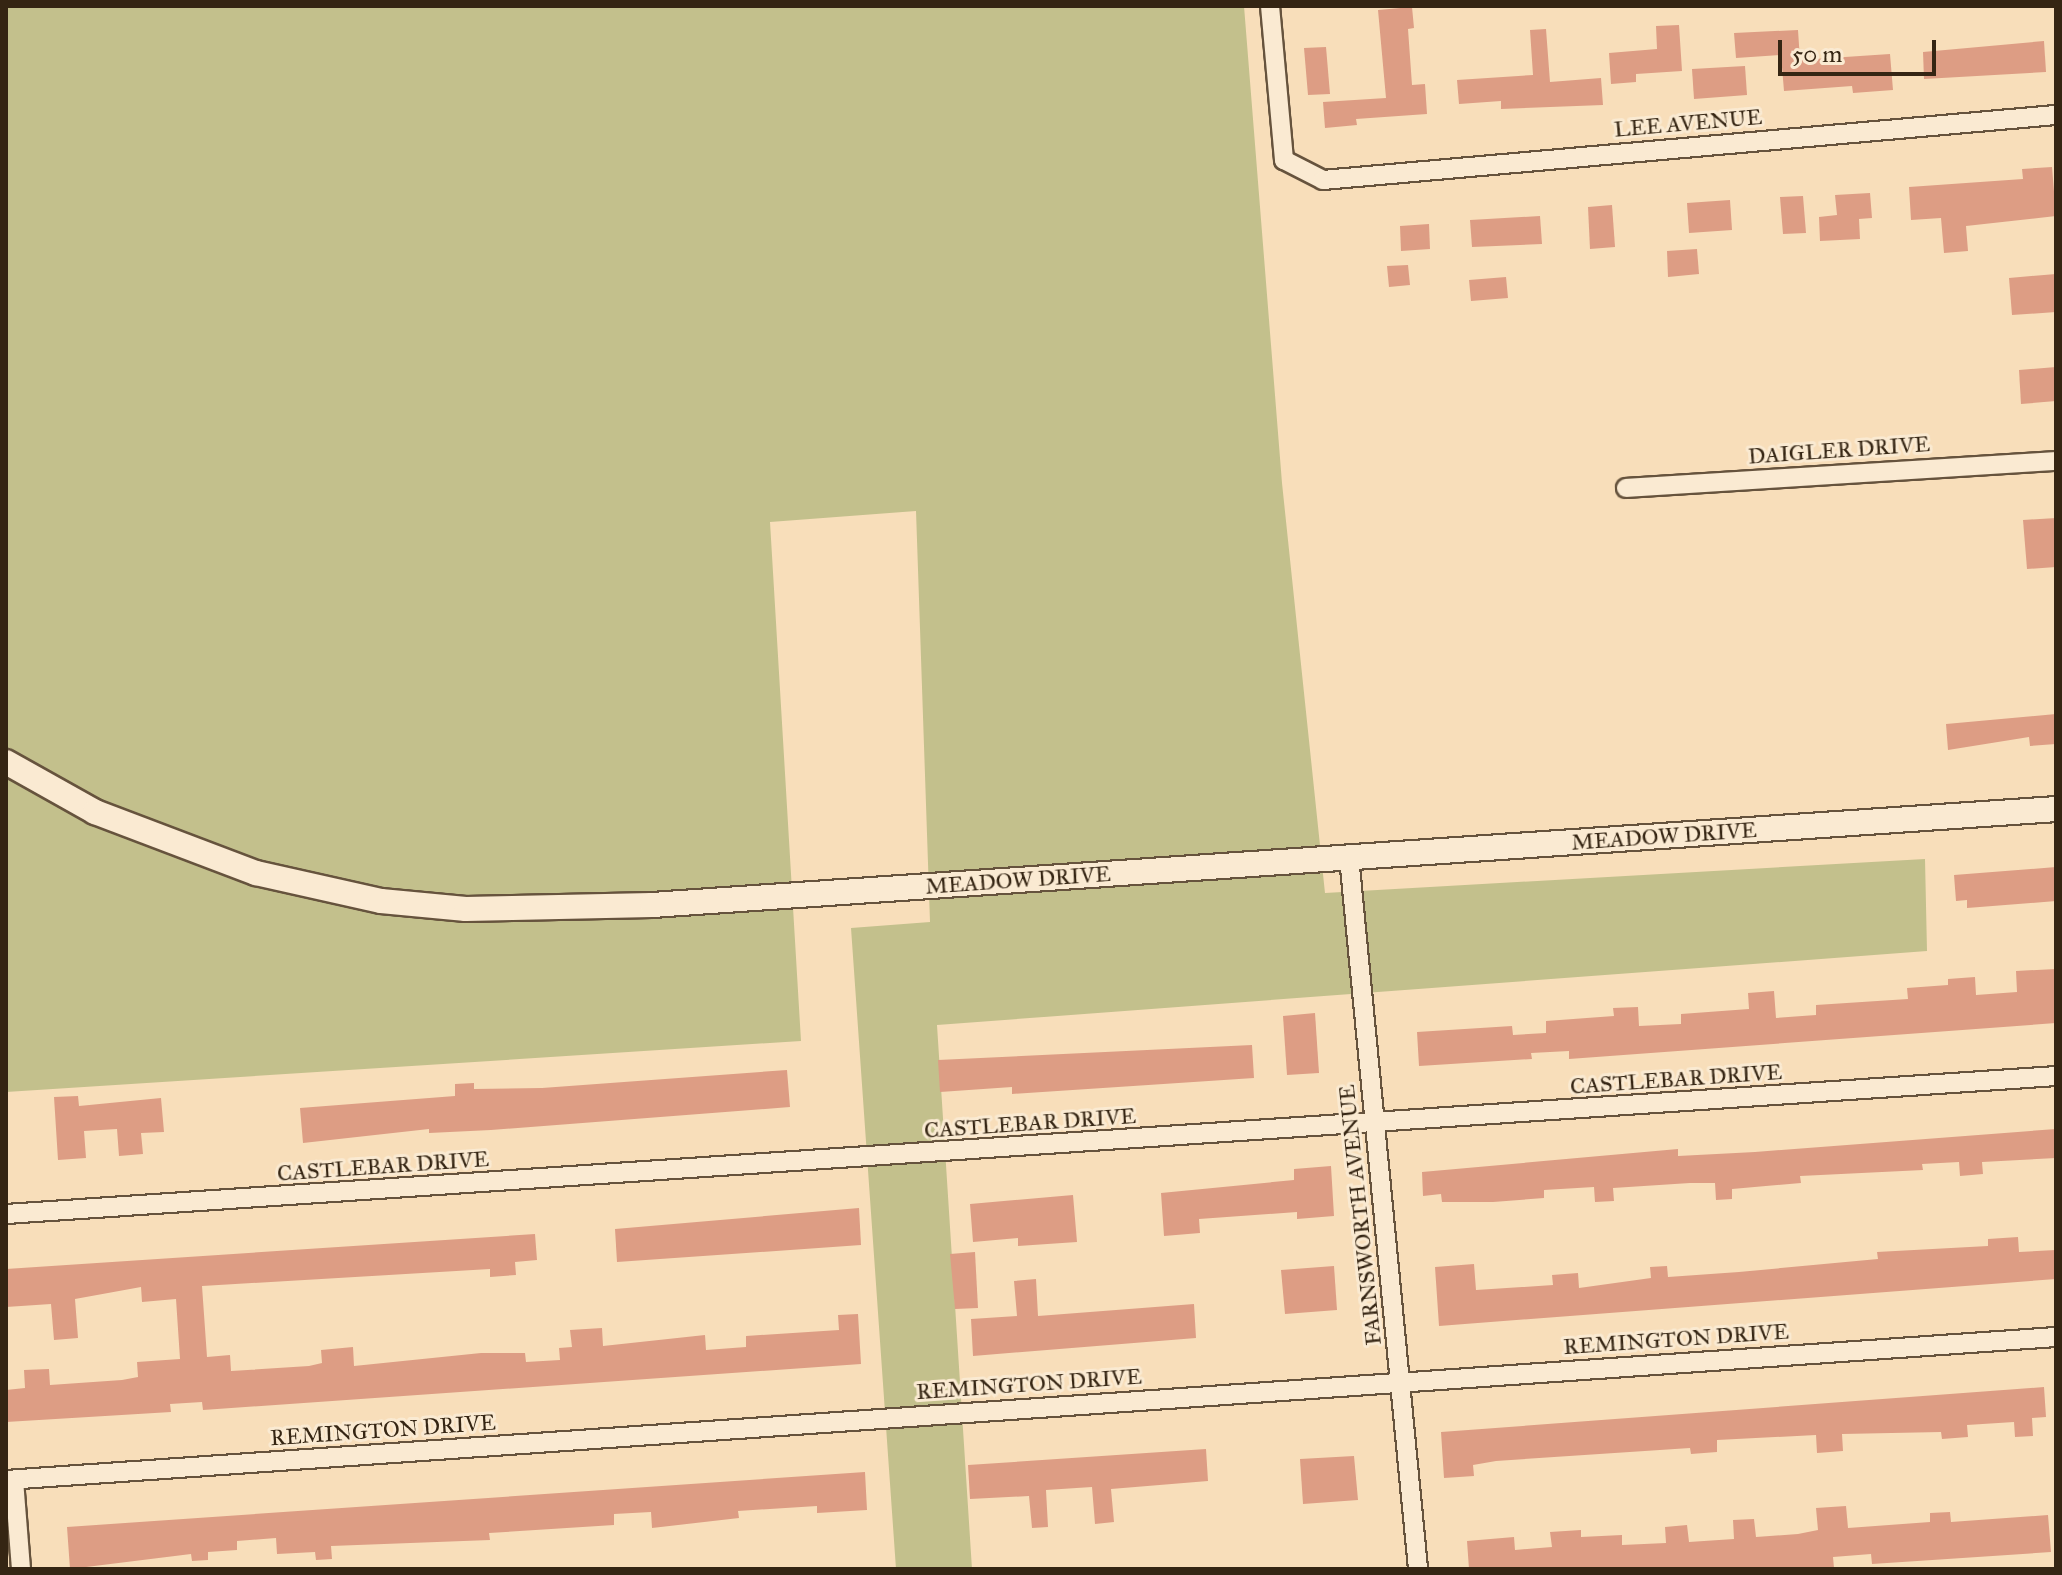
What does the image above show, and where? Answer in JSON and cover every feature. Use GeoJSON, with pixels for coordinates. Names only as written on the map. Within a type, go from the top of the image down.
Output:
{"type":"FeatureCollection","features":[{"type":"Feature","properties":{"kind":"street","name":"LEE AVENUE"},"geometry":{"type":"LineString","coordinates":[[1270,6],[1284,160],[1323,180],[2056,115]]}},
{"type":"Feature","properties":{"kind":"street","name":"DAIGLER DRIVE"},"geometry":{"type":"LineString","coordinates":[[1626,488],[2056,461]]}},
{"type":"Feature","properties":{"kind":"street","name":"MEADOW DRIVE"},"geometry":{"type":"LineString","coordinates":[[6,762],[108,818],[256,873],[381,901],[466,909],[652,905],[2056,809]]}},
{"type":"Feature","properties":{"kind":"street","name":"FARNSWORTH AVENUE"},"geometry":{"type":"LineString","coordinates":[[1349,857],[1418,1569]]}},
{"type":"Feature","properties":{"kind":"street","name":"CASTLEBAR DRIVE"},"geometry":{"type":"LineString","coordinates":[[6,1214],[1376,1125],[2056,1076]]}},
{"type":"Feature","properties":{"kind":"street","name":"REMINGTON DRIVE"},"geometry":{"type":"LineString","coordinates":[[10,1480],[2056,1337]]}},
{"type":"Feature","properties":{"kind":"street"},"geometry":{"type":"LineString","coordinates":[[10,1480],[21,1569]]}},
{"type":"Feature","properties":{"kind":"shaded area"},"geometry":{"type":"Polygon","coordinates":[[[6,6],[1244,6],[1282,483],[1325,893],[1925,859],[1927,951],[937,1025],[972,1569],[896,1569],[851,928],[930,922],[916,511],[770,522],[801,1041],[6,1092],[6,6]]]}},
{"type":"Feature","properties":{"kind":"building"},"geometry":{"type":"Polygon","coordinates":[[[1412,7],[1414,28],[1408,29],[1412,85],[1425,84],[1427,114],[1356,119],[1357,125],[1325,128],[1323,102],[1386,98],[1378,10],[1412,7]]]}},
{"type":"Feature","properties":{"kind":"building"},"geometry":{"type":"Polygon","coordinates":[[[1679,25],[1682,71],[1636,74],[1636,82],[1611,84],[1609,53],[1657,49],[1656,26],[1679,25]]]}},
{"type":"Feature","properties":{"kind":"building"},"geometry":{"type":"Polygon","coordinates":[[[1546,29],[1550,82],[1601,78],[1603,105],[1501,109],[1501,101],[1459,104],[1457,80],[1533,75],[1530,30],[1546,29]]]}},
{"type":"Feature","properties":{"kind":"building"},"geometry":{"type":"Polygon","coordinates":[[[1798,30],[1800,60],[1890,54],[1893,90],[1853,93],[1852,86],[1784,91],[1781,55],[1736,58],[1734,33],[1798,30]]]}},
{"type":"Feature","properties":{"kind":"building"},"geometry":{"type":"Polygon","coordinates":[[[2044,41],[2046,72],[1924,79],[1923,52],[2044,41]]]}},
{"type":"Feature","properties":{"kind":"building"},"geometry":{"type":"Polygon","coordinates":[[[1326,47],[1330,94],[1308,95],[1304,48],[1326,47]]]}},
{"type":"Feature","properties":{"kind":"building"},"geometry":{"type":"Polygon","coordinates":[[[1745,66],[1747,95],[1694,99],[1692,69],[1745,66]]]}},
{"type":"Feature","properties":{"kind":"building"},"geometry":{"type":"Polygon","coordinates":[[[2052,167],[2056,216],[1966,226],[1968,251],[1944,253],[1941,218],[1911,220],[1909,187],[2023,179],[2022,169],[2052,167]]]}},
{"type":"Feature","properties":{"kind":"building"},"geometry":{"type":"Polygon","coordinates":[[[1870,193],[1872,218],[1859,219],[1860,239],[1820,241],[1819,217],[1837,215],[1835,195],[1870,193]]]}},
{"type":"Feature","properties":{"kind":"building"},"geometry":{"type":"Polygon","coordinates":[[[1803,196],[1806,233],[1783,234],[1780,197],[1803,196]]]}},
{"type":"Feature","properties":{"kind":"building"},"geometry":{"type":"Polygon","coordinates":[[[1730,200],[1732,230],[1689,233],[1687,203],[1730,200]]]}},
{"type":"Feature","properties":{"kind":"building"},"geometry":{"type":"Polygon","coordinates":[[[1612,205],[1615,247],[1590,249],[1588,207],[1612,205]]]}},
{"type":"Feature","properties":{"kind":"building"},"geometry":{"type":"Polygon","coordinates":[[[1540,216],[1542,244],[1472,247],[1470,220],[1540,216]]]}},
{"type":"Feature","properties":{"kind":"building"},"geometry":{"type":"Polygon","coordinates":[[[1429,224],[1430,249],[1401,251],[1400,226],[1429,224]]]}},
{"type":"Feature","properties":{"kind":"building"},"geometry":{"type":"Polygon","coordinates":[[[1697,249],[1699,274],[1668,277],[1667,251],[1697,249]]]}},
{"type":"Feature","properties":{"kind":"building"},"geometry":{"type":"Polygon","coordinates":[[[1408,265],[1410,285],[1389,287],[1387,266],[1408,265]]]}},
{"type":"Feature","properties":{"kind":"building"},"geometry":{"type":"Polygon","coordinates":[[[2056,274],[2056,312],[2012,315],[2009,278],[2056,274]]]}},
{"type":"Feature","properties":{"kind":"building"},"geometry":{"type":"Polygon","coordinates":[[[1506,277],[1508,298],[1471,301],[1469,280],[1506,277]]]}},
{"type":"Feature","properties":{"kind":"building"},"geometry":{"type":"Polygon","coordinates":[[[2056,367],[2056,401],[2021,404],[2019,370],[2056,367]]]}},
{"type":"Feature","properties":{"kind":"building"},"geometry":{"type":"Polygon","coordinates":[[[2056,518],[2056,567],[2027,569],[2023,520],[2056,518]]]}},
{"type":"Feature","properties":{"kind":"building"},"geometry":{"type":"Polygon","coordinates":[[[2056,714],[2056,744],[2030,746],[2029,737],[1948,750],[1946,724],[2056,714]]]}},
{"type":"Feature","properties":{"kind":"building"},"geometry":{"type":"Polygon","coordinates":[[[2056,867],[2056,901],[1967,908],[1967,900],[1956,901],[1954,875],[2056,867]]]}},
{"type":"Feature","properties":{"kind":"building"},"geometry":{"type":"Polygon","coordinates":[[[2056,969],[2056,1023],[1569,1059],[1569,1051],[1531,1053],[1532,1059],[1419,1066],[1417,1032],[1512,1026],[1513,1035],[1546,1033],[1546,1021],[1614,1016],[1613,1008],[1638,1007],[1639,1026],[1681,1024],[1681,1014],[1749,1009],[1748,993],[1774,991],[1776,1018],[1816,1015],[1816,1005],[1908,999],[1907,988],[1948,985],[1948,979],[1975,977],[1976,995],[2017,992],[2016,971],[2056,969]]]}},
{"type":"Feature","properties":{"kind":"building"},"geometry":{"type":"Polygon","coordinates":[[[1315,1013],[1319,1073],[1287,1075],[1283,1016],[1315,1013]]]}},
{"type":"Feature","properties":{"kind":"building"},"geometry":{"type":"Polygon","coordinates":[[[1252,1045],[1254,1078],[1012,1094],[1012,1087],[940,1092],[938,1060],[1252,1045]]]}},
{"type":"Feature","properties":{"kind":"building"},"geometry":{"type":"Polygon","coordinates":[[[787,1070],[790,1107],[491,1130],[429,1133],[429,1129],[303,1143],[300,1108],[455,1096],[455,1084],[474,1083],[474,1089],[542,1088],[787,1070]]]}},
{"type":"Feature","properties":{"kind":"building"},"geometry":{"type":"Polygon","coordinates":[[[78,1096],[79,1106],[161,1098],[164,1132],[141,1133],[143,1154],[119,1156],[117,1129],[84,1131],[86,1158],[58,1160],[54,1097],[78,1096]]]}},
{"type":"Feature","properties":{"kind":"building"},"geometry":{"type":"Polygon","coordinates":[[[2056,1129],[2056,1158],[1982,1162],[1983,1174],[1960,1176],[1959,1162],[1922,1164],[1923,1170],[1800,1176],[1801,1183],[1732,1189],[1732,1199],[1716,1200],[1715,1183],[1613,1188],[1614,1201],[1595,1202],[1594,1187],[1544,1190],[1544,1198],[1493,1202],[1442,1202],[1441,1194],[1423,1196],[1422,1172],[1678,1149],[1678,1156],[1755,1152],[2056,1129]]]}},
{"type":"Feature","properties":{"kind":"building"},"geometry":{"type":"Polygon","coordinates":[[[1331,1166],[1334,1216],[1297,1219],[1297,1212],[1199,1219],[1200,1233],[1164,1236],[1161,1193],[1294,1180],[1294,1169],[1331,1166]]]}},
{"type":"Feature","properties":{"kind":"building"},"geometry":{"type":"Polygon","coordinates":[[[1073,1195],[1077,1242],[1018,1246],[1018,1238],[973,1242],[970,1204],[1073,1195]]]}},
{"type":"Feature","properties":{"kind":"building"},"geometry":{"type":"Polygon","coordinates":[[[859,1208],[861,1245],[617,1262],[615,1229],[859,1208]]]}},
{"type":"Feature","properties":{"kind":"building"},"geometry":{"type":"Polygon","coordinates":[[[535,1234],[537,1260],[515,1262],[516,1275],[490,1277],[490,1269],[202,1286],[207,1357],[230,1355],[231,1371],[309,1366],[322,1363],[321,1350],[353,1347],[354,1366],[481,1353],[525,1353],[526,1362],[560,1360],[559,1348],[572,1347],[570,1330],[602,1328],[603,1346],[705,1335],[706,1350],[746,1347],[746,1336],[839,1330],[838,1315],[858,1314],[861,1364],[203,1410],[202,1402],[170,1404],[171,1412],[6,1422],[6,1390],[25,1388],[24,1370],[49,1369],[50,1385],[122,1380],[138,1377],[137,1362],[180,1359],[176,1299],[142,1302],[141,1287],[75,1299],[78,1338],[54,1340],[51,1304],[6,1307],[6,1269],[535,1234]]]}},
{"type":"Feature","properties":{"kind":"building"},"geometry":{"type":"Polygon","coordinates":[[[2018,1237],[2019,1252],[2056,1250],[2056,1279],[1439,1326],[1435,1267],[1474,1264],[1476,1290],[1553,1285],[1552,1275],[1578,1273],[1579,1288],[1651,1278],[1650,1267],[1667,1266],[1668,1277],[1739,1272],[1878,1259],[1877,1252],[1988,1246],[1988,1239],[2018,1237]]]}},
{"type":"Feature","properties":{"kind":"building"},"geometry":{"type":"Polygon","coordinates":[[[975,1252],[978,1308],[955,1309],[950,1254],[975,1252]]]}},
{"type":"Feature","properties":{"kind":"building"},"geometry":{"type":"Polygon","coordinates":[[[1334,1266],[1337,1310],[1285,1314],[1281,1270],[1334,1266]]]}},
{"type":"Feature","properties":{"kind":"building"},"geometry":{"type":"Polygon","coordinates":[[[1036,1279],[1038,1316],[1194,1304],[1196,1338],[973,1356],[971,1319],[1017,1316],[1014,1281],[1036,1279]]]}},
{"type":"Feature","properties":{"kind":"building"},"geometry":{"type":"Polygon","coordinates":[[[2044,1387],[2046,1417],[2032,1418],[2033,1436],[2015,1437],[2014,1422],[1967,1425],[1968,1437],[1942,1439],[1941,1432],[1842,1434],[1843,1451],[1817,1453],[1816,1435],[1717,1440],[1717,1452],[1691,1454],[1690,1448],[1496,1461],[1473,1465],[1474,1476],[1444,1478],[1441,1432],[2044,1387]]]}},
{"type":"Feature","properties":{"kind":"building"},"geometry":{"type":"Polygon","coordinates":[[[1206,1449],[1208,1481],[1111,1489],[1114,1522],[1095,1524],[1092,1487],[1046,1490],[1048,1527],[1032,1528],[1029,1496],[970,1499],[968,1465],[1206,1449]]]}},
{"type":"Feature","properties":{"kind":"building"},"geometry":{"type":"Polygon","coordinates":[[[1354,1456],[1358,1500],[1303,1504],[1300,1459],[1354,1456]]]}},
{"type":"Feature","properties":{"kind":"building"},"geometry":{"type":"Polygon","coordinates":[[[865,1472],[867,1510],[817,1513],[817,1506],[738,1511],[739,1518],[652,1528],[651,1512],[614,1514],[614,1525],[489,1533],[490,1540],[331,1546],[332,1559],[316,1560],[315,1552],[277,1554],[276,1538],[237,1541],[237,1550],[208,1552],[208,1560],[192,1561],[191,1554],[70,1569],[67,1527],[865,1472]]]}},
{"type":"Feature","properties":{"kind":"building"},"geometry":{"type":"Polygon","coordinates":[[[1846,1506],[1848,1528],[1930,1522],[1930,1513],[1950,1512],[1951,1522],[2048,1515],[2051,1552],[1872,1564],[1871,1554],[1833,1557],[1834,1568],[1823,1569],[1469,1569],[1467,1541],[1514,1537],[1515,1550],[1552,1547],[1550,1532],[1581,1530],[1581,1537],[1622,1535],[1622,1545],[1666,1543],[1665,1527],[1687,1525],[1689,1542],[1734,1539],[1733,1520],[1754,1519],[1756,1537],[1798,1534],[1818,1530],[1816,1508],[1846,1506]]]}}]}
